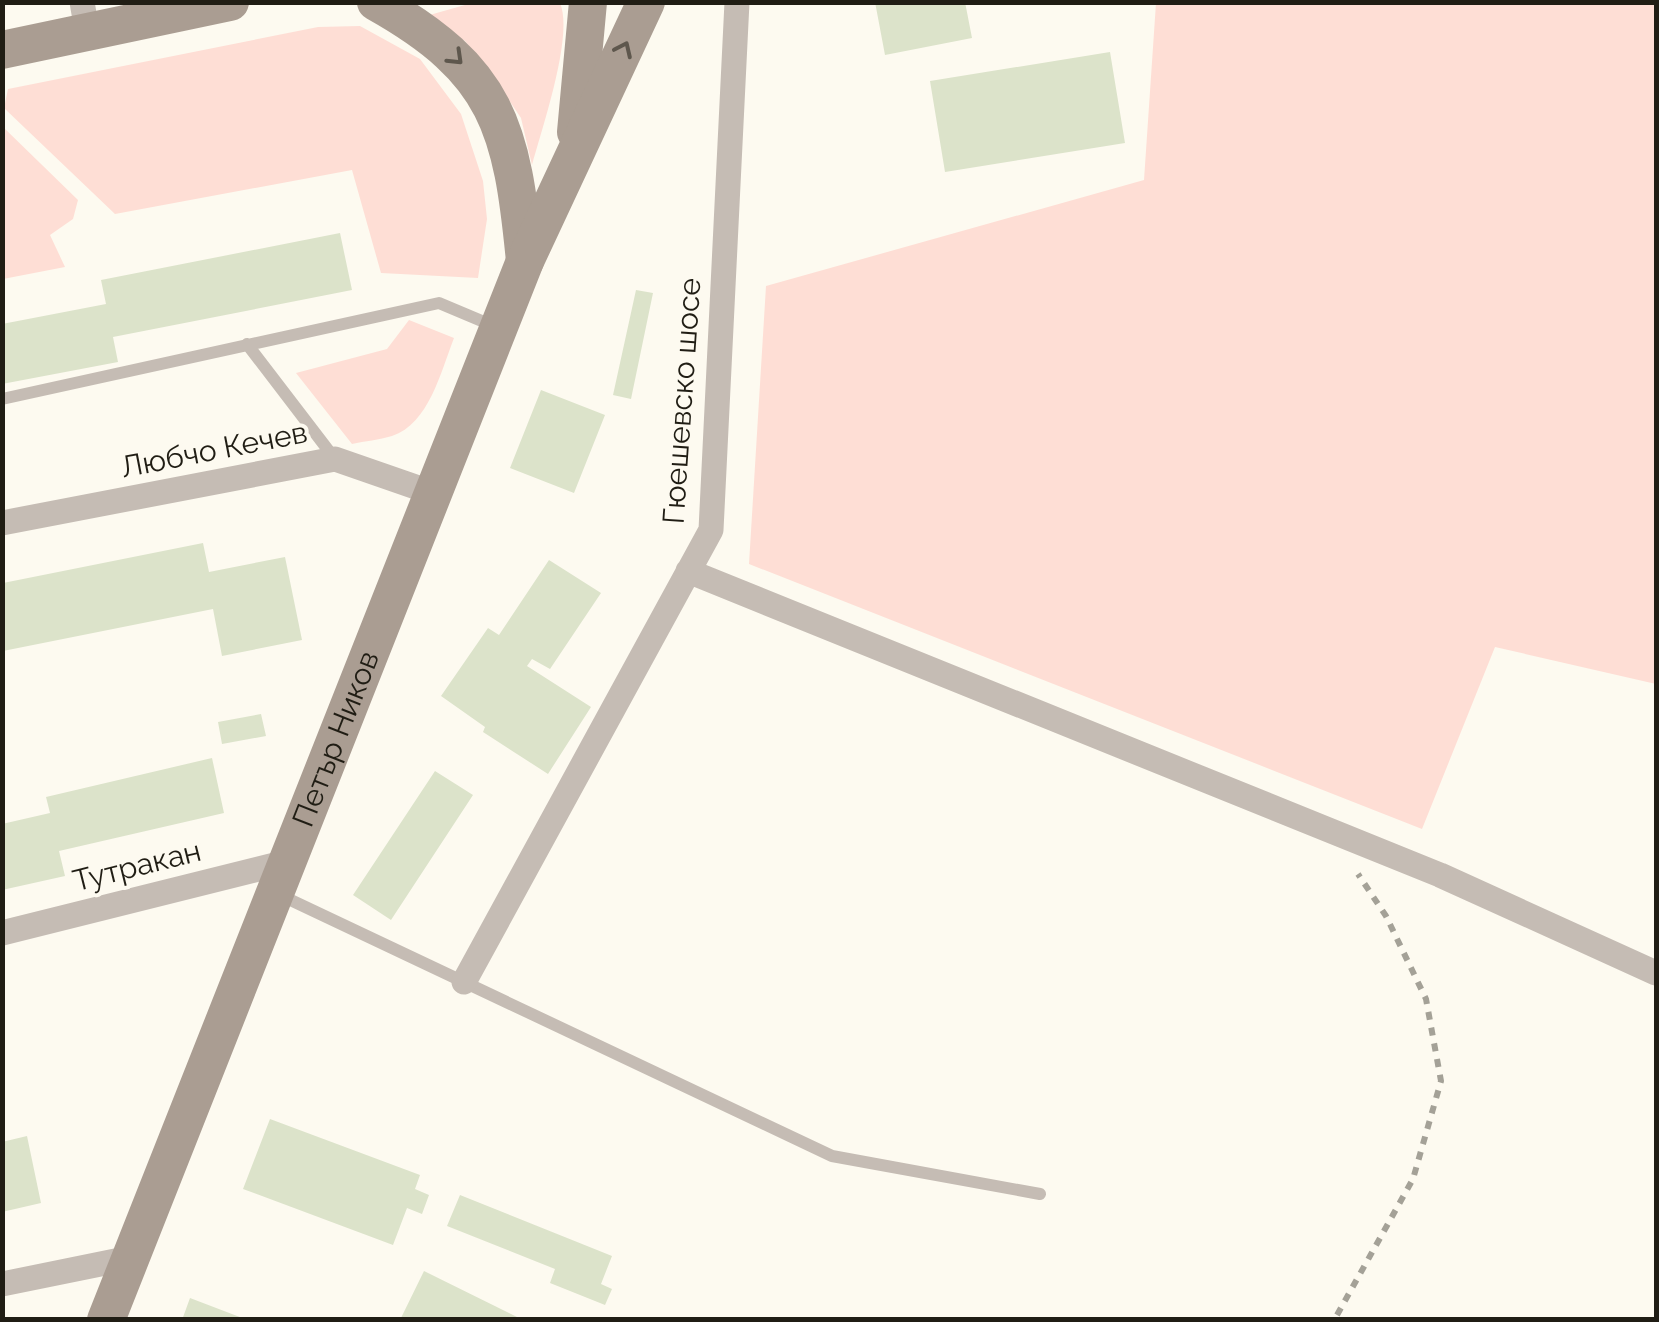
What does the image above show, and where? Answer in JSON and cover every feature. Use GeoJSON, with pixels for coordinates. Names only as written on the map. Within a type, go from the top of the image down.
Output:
{"type":"FeatureCollection","features":[{"type":"Feature","properties":{"kind":"street"},"geometry":{"type":"LineString","coordinates":[[2,50],[84,17],[230,2]]}},
{"type":"Feature","properties":{"kind":"street"},"geometry":{"type":"LineString","coordinates":[[376,2],[428,34],[459,60],[484,90],[502,128],[512,165],[525,261]]}},
{"type":"Feature","properties":{"kind":"street","name":"Петър Ников"},"geometry":{"type":"LineString","coordinates":[[573,160],[588,2]]}},
{"type":"Feature","properties":{"kind":"street","name":"Петър Ников"},"geometry":{"type":"LineString","coordinates":[[106,1320],[525,261],[646,2]]}},
{"type":"Feature","properties":{"kind":"street","name":"Гюешевско шосе"},"geometry":{"type":"LineString","coordinates":[[464,982],[712,530],[736,2]]}},
{"type":"Feature","properties":{"kind":"street","name":"Любчо Кечев"},"geometry":{"type":"LineString","coordinates":[[2,523],[335,459],[433,493]]}},
{"type":"Feature","properties":{"kind":"street"},"geometry":{"type":"LineString","coordinates":[[688,571],[1440,876],[1656,973]]}},
{"type":"Feature","properties":{"kind":"street","name":"Тутракан"},"geometry":{"type":"LineString","coordinates":[[2,932],[281,878]]}},
{"type":"Feature","properties":{"kind":"street"},"geometry":{"type":"LineString","coordinates":[[2,1284],[130,1258]]}},
{"type":"Feature","properties":{"kind":"lane"},"geometry":{"type":"LineString","coordinates":[[2,399],[438,304],[498,328]]}},
{"type":"Feature","properties":{"kind":"lane"},"geometry":{"type":"LineString","coordinates":[[247,344],[335,459]]}},
{"type":"Feature","properties":{"kind":"lane"},"geometry":{"type":"LineString","coordinates":[[281,878],[464,982],[832,1156],[1040,1194]]}},
{"type":"Feature","properties":{"kind":"path"},"geometry":{"type":"LineString","coordinates":[[1337,1315],[1413,1179],[1441,1082],[1426,999],[1342,836]]}},
{"type":"Feature","properties":{"kind":"shaded area"},"geometry":{"type":"Polygon","coordinates":[[[472,3],[560,3],[560,59],[532,165],[521,118],[492,75],[465,41],[426,16],[472,3]]]}},
{"type":"Feature","properties":{"kind":"shaded area"},"geometry":{"type":"Polygon","coordinates":[[[1156,3],[1656,3],[1656,684],[1495,647],[1422,829],[749,564],[766,286],[1144,180],[1156,3]]]}},
{"type":"Feature","properties":{"kind":"shaded area"},"geometry":{"type":"Polygon","coordinates":[[[360,26],[420,59],[461,114],[483,181],[487,219],[478,278],[381,273],[352,170],[115,214],[4,108],[8,89],[318,27],[360,26]]]}},
{"type":"Feature","properties":{"kind":"shaded area"},"geometry":{"type":"Polygon","coordinates":[[[2,126],[78,200],[73,219],[50,235],[65,267],[3,279],[2,126]]]}},
{"type":"Feature","properties":{"kind":"shaded area"},"geometry":{"type":"Polygon","coordinates":[[[409,320],[454,338],[432,395],[405,430],[352,444],[296,373],[387,349],[409,320]]]}},
{"type":"Feature","properties":{"kind":"building"},"geometry":{"type":"Polygon","coordinates":[[[875,2],[965,2],[972,38],[885,55],[875,2]]]}},
{"type":"Feature","properties":{"kind":"building"},"geometry":{"type":"Polygon","coordinates":[[[1110,52],[1125,143],[945,172],[930,81],[1110,52]]]}},
{"type":"Feature","properties":{"kind":"building"},"geometry":{"type":"Polygon","coordinates":[[[340,233],[352,290],[113,337],[118,362],[2,384],[2,324],[106,304],[101,280],[340,233]]]}},
{"type":"Feature","properties":{"kind":"building"},"geometry":{"type":"Polygon","coordinates":[[[636,290],[653,293],[631,399],[613,395],[636,290]]]}},
{"type":"Feature","properties":{"kind":"building"},"geometry":{"type":"Polygon","coordinates":[[[541,390],[605,415],[574,493],[510,468],[541,390]]]}},
{"type":"Feature","properties":{"kind":"building"},"geometry":{"type":"Polygon","coordinates":[[[203,543],[209,572],[285,557],[302,640],[222,656],[213,609],[3,651],[3,583],[203,543]]]}},
{"type":"Feature","properties":{"kind":"building"},"geometry":{"type":"Polygon","coordinates":[[[549,560],[601,593],[550,669],[532,659],[527,666],[591,707],[548,774],[483,732],[485,727],[441,696],[488,628],[499,635],[549,560]]]}},
{"type":"Feature","properties":{"kind":"building"},"geometry":{"type":"Polygon","coordinates":[[[261,714],[266,736],[222,744],[218,722],[261,714]]]}},
{"type":"Feature","properties":{"kind":"building"},"geometry":{"type":"Polygon","coordinates":[[[212,758],[224,813],[59,851],[65,876],[2,890],[2,824],[50,813],[46,797],[212,758]]]}},
{"type":"Feature","properties":{"kind":"building"},"geometry":{"type":"Polygon","coordinates":[[[435,771],[473,795],[391,920],[353,895],[435,771]]]}},
{"type":"Feature","properties":{"kind":"building"},"geometry":{"type":"Polygon","coordinates":[[[270,1119],[420,1175],[415,1189],[429,1195],[422,1214],[407,1208],[393,1245],[243,1189],[270,1119]]]}},
{"type":"Feature","properties":{"kind":"building"},"geometry":{"type":"Polygon","coordinates":[[[27,1136],[41,1203],[2,1212],[2,1142],[27,1136]]]}},
{"type":"Feature","properties":{"kind":"building"},"geometry":{"type":"Polygon","coordinates":[[[460,1195],[612,1256],[601,1284],[612,1289],[605,1305],[550,1283],[555,1269],[447,1226],[460,1195]]]}},
{"type":"Feature","properties":{"kind":"building"},"geometry":{"type":"Polygon","coordinates":[[[424,1271],[523,1320],[400,1320],[424,1271]]]}},
{"type":"Feature","properties":{"kind":"building"},"geometry":{"type":"Polygon","coordinates":[[[190,1298],[245,1319],[245,1320],[182,1320],[190,1298]]]}}]}
